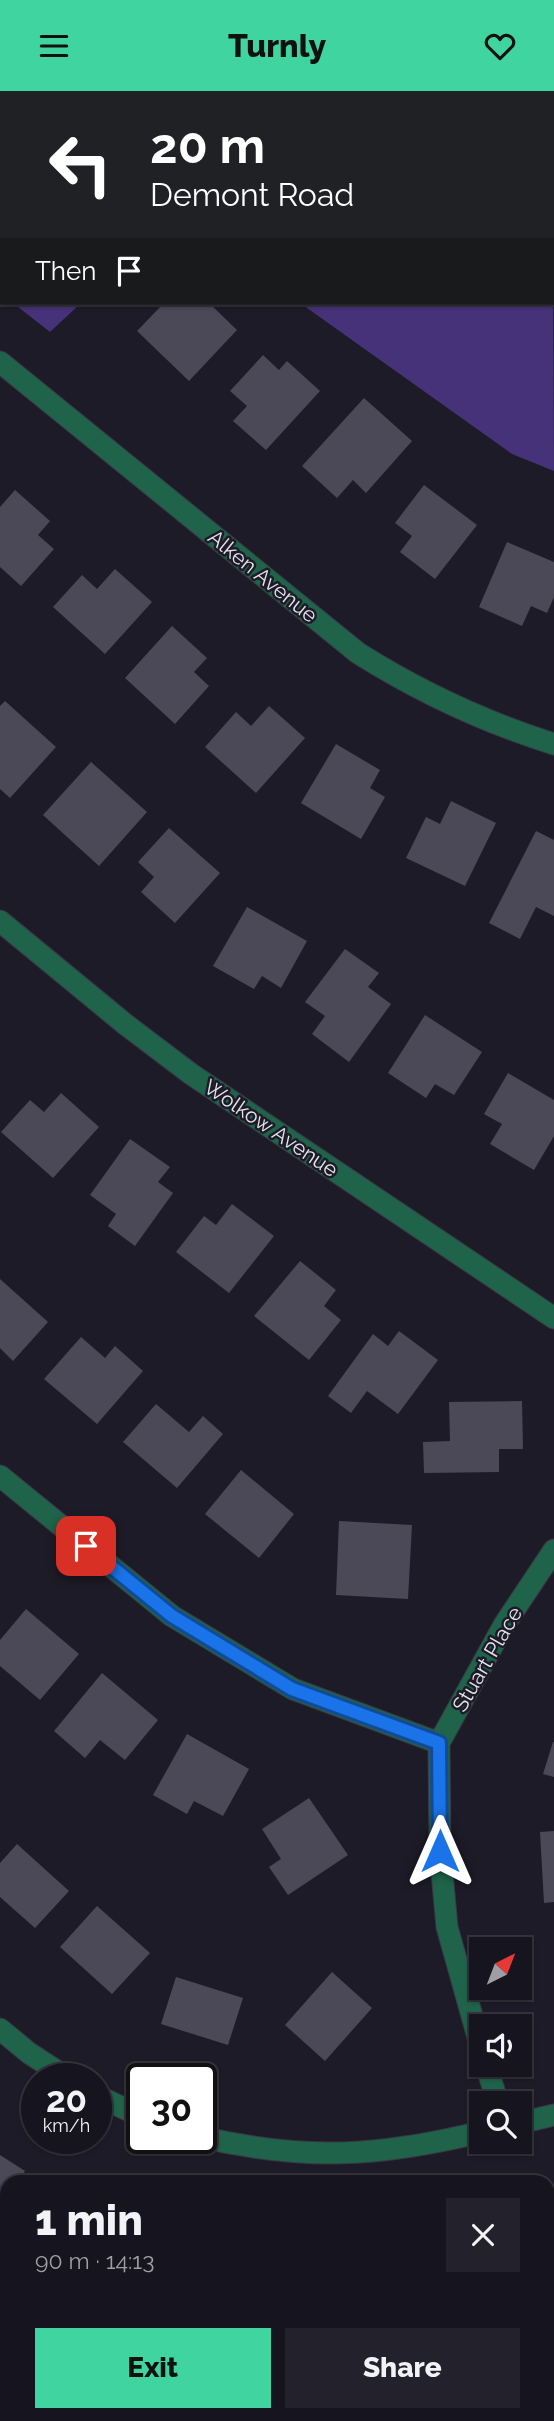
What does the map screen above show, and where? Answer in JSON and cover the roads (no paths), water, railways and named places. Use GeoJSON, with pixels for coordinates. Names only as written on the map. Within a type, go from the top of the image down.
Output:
{"type":"FeatureCollection","features":[{"type":"Feature","properties":{"kind":"street","name":"Alken Avenue"},"geometry":{"type":"LineString","coordinates":[[0,362],[358,653],[405,683],[504,728],[554,744]]}},
{"type":"Feature","properties":{"kind":"street","name":"Wolkow Avenue"},"geometry":{"type":"LineString","coordinates":[[0,922],[191,1074],[554,1318]]}},
{"type":"Feature","properties":{"kind":"street"},"geometry":{"type":"LineString","coordinates":[[0,1476],[172,1616],[292,1689],[439,1743]]}},
{"type":"Feature","properties":{"kind":"street","name":"Stuart Place"},"geometry":{"type":"LineString","coordinates":[[471,2014],[447,1927],[440,1851],[439,1743],[504,1625],[554,1550]]}},
{"type":"Feature","properties":{"kind":"street"},"geometry":{"type":"LineString","coordinates":[[0,2029],[44,2063]]}},
{"type":"Feature","properties":{"kind":"street"},"geometry":{"type":"LineString","coordinates":[[532,2120],[554,2115]]}},
{"type":"Feature","properties":{"kind":"street"},"geometry":{"type":"LineString","coordinates":[[217,2141],[247,2148],[326,2155],[400,2148],[469,2134]]}}]}
